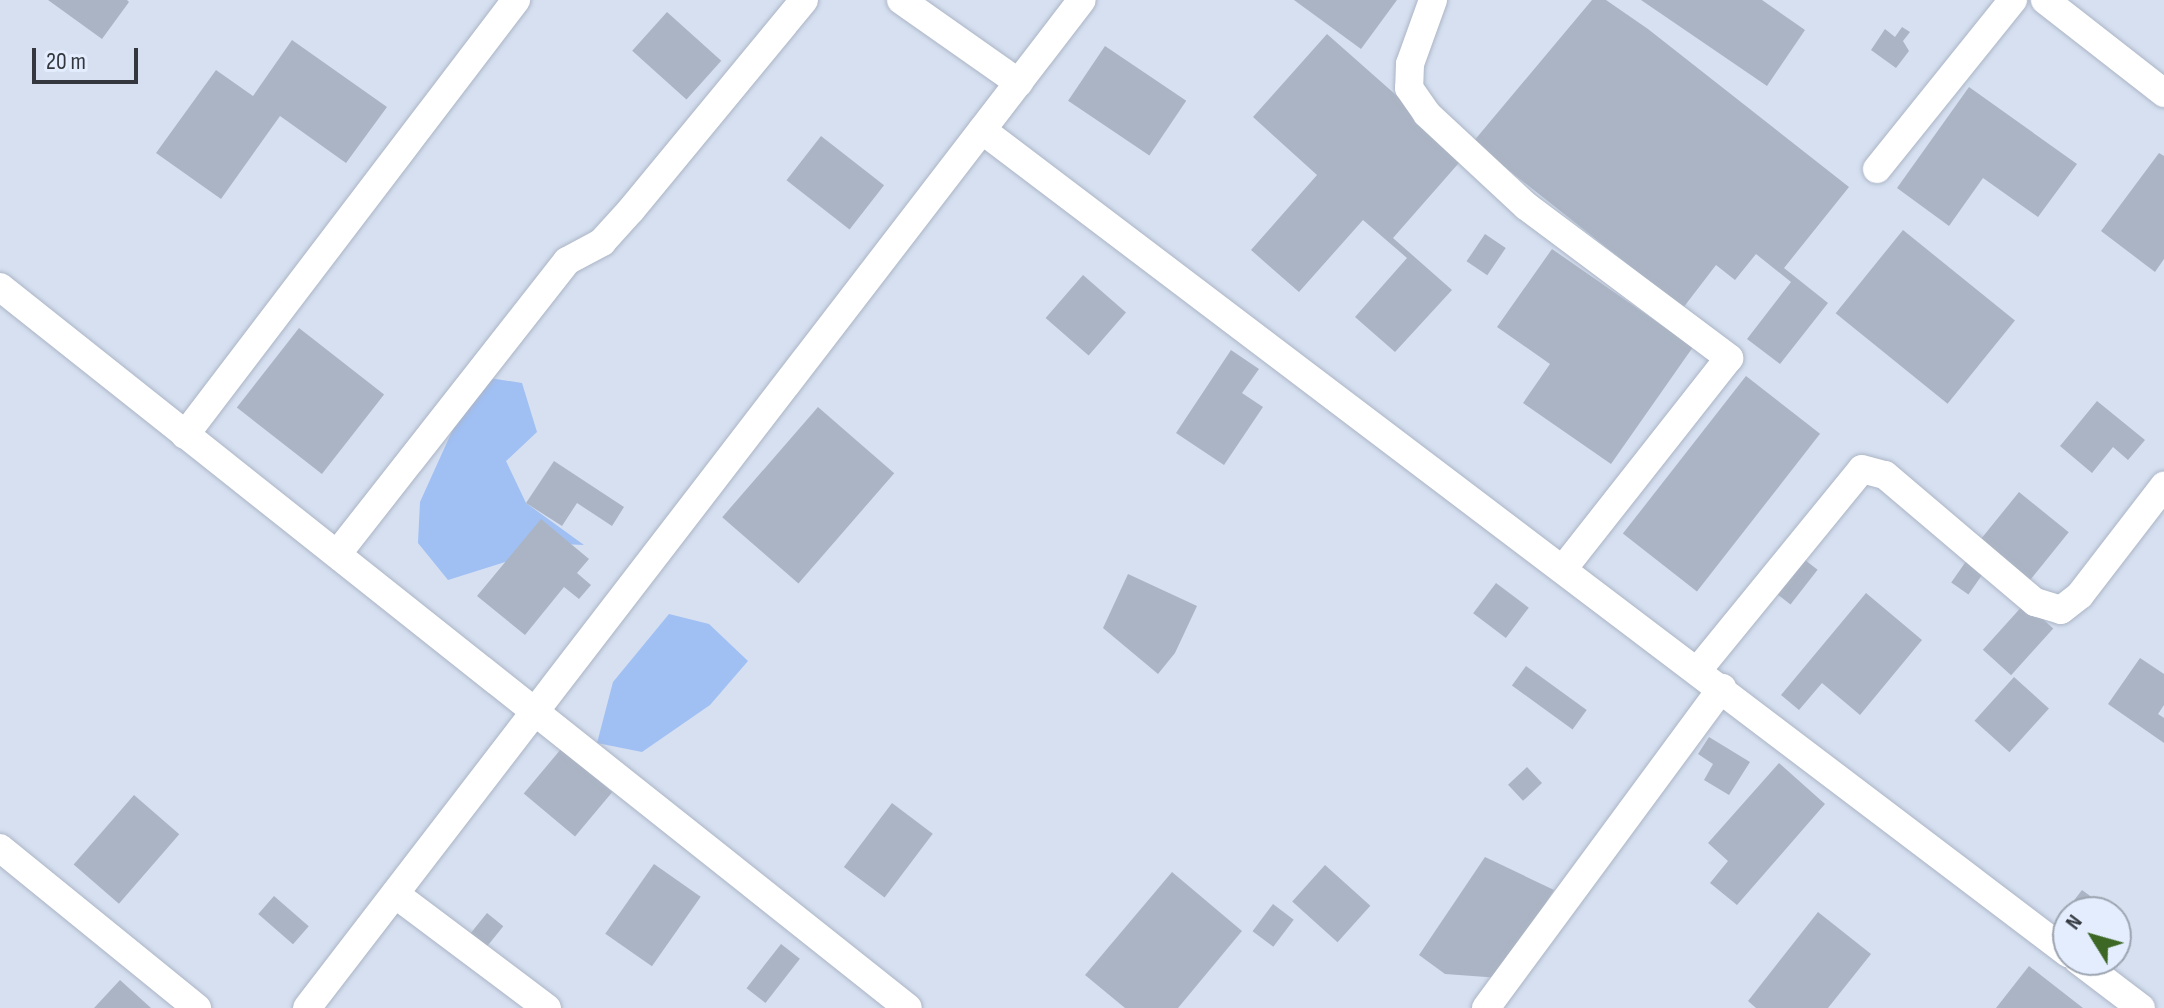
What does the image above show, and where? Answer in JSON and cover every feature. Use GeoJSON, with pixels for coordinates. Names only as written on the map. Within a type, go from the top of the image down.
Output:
{"type":"FeatureCollection","features":[{"type":"Feature","properties":{"kind":"street"},"geometry":{"type":"LineString","coordinates":[[185,435],[516,0]]}},
{"type":"Feature","properties":{"kind":"street"},"geometry":{"type":"LineString","coordinates":[[338,553],[567,261],[602,242],[804,0]]}},
{"type":"Feature","properties":{"kind":"street"},"geometry":{"type":"LineString","coordinates":[[901,0],[1019,83]]}},
{"type":"Feature","properties":{"kind":"street"},"geometry":{"type":"LineString","coordinates":[[307,1008],[1082,0]]}},
{"type":"Feature","properties":{"kind":"street"},"geometry":{"type":"LineString","coordinates":[[1433,0],[1410,64],[1409,88],[1427,114],[1526,206],[1729,358],[1563,569]]}},
{"type":"Feature","properties":{"kind":"street"},"geometry":{"type":"LineString","coordinates":[[1877,169],[2013,0]]}},
{"type":"Feature","properties":{"kind":"street"},"geometry":{"type":"LineString","coordinates":[[2045,0],[2164,93]]}},
{"type":"Feature","properties":{"kind":"street"},"geometry":{"type":"LineString","coordinates":[[982,130],[2052,941]]}},
{"type":"Feature","properties":{"kind":"street"},"geometry":{"type":"LineString","coordinates":[[0,287],[908,1008]]}},
{"type":"Feature","properties":{"kind":"street"},"geometry":{"type":"LineString","coordinates":[[1698,670],[1862,469],[1885,475],[2035,602],[2061,610],[2080,595],[2164,486]]}},
{"type":"Feature","properties":{"kind":"street"},"geometry":{"type":"LineString","coordinates":[[1486,1008],[1722,688]]}},
{"type":"Feature","properties":{"kind":"street"},"geometry":{"type":"LineString","coordinates":[[0,848],[197,1008]]}},
{"type":"Feature","properties":{"kind":"street"},"geometry":{"type":"LineString","coordinates":[[395,894],[547,1008]]}},
{"type":"Feature","properties":{"kind":"street"},"geometry":{"type":"LineString","coordinates":[[2099,976],[2141,1008]]}},
{"type":"Feature","properties":{"kind":"water"},"geometry":{"type":"Polygon","coordinates":[[[477,376],[522,383],[537,432],[506,461],[526,503],[584,545],[562,544],[448,580],[418,543],[420,502],[477,376]]]}},
{"type":"Feature","properties":{"kind":"water"},"geometry":{"type":"Polygon","coordinates":[[[669,614],[709,624],[748,661],[710,705],[642,752],[597,743],[613,682],[669,614]]]}},
{"type":"Feature","properties":{"kind":"building"},"geometry":{"type":"Polygon","coordinates":[[[48,0],[127,0],[129,2],[102,39],[48,0]]]}},
{"type":"Feature","properties":{"kind":"building"},"geometry":{"type":"Polygon","coordinates":[[[1294,0],[1397,0],[1361,49],[1294,0]]]}},
{"type":"Feature","properties":{"kind":"building"},"geometry":{"type":"Polygon","coordinates":[[[1592,0],[1606,0],[1648,29],[1849,187],[1784,268],[1828,303],[1780,364],[1747,339],[1791,282],[1756,254],[1735,280],[1716,265],[1683,308],[1473,142],[1592,0]]]}},
{"type":"Feature","properties":{"kind":"building"},"geometry":{"type":"Polygon","coordinates":[[[1641,0],[1762,0],[1805,30],[1767,86],[1641,0]]]}},
{"type":"Feature","properties":{"kind":"building"},"geometry":{"type":"Polygon","coordinates":[[[667,12],[721,61],[686,99],[632,51],[667,12]]]}},
{"type":"Feature","properties":{"kind":"building"},"geometry":{"type":"Polygon","coordinates":[[[1902,27],[1910,32],[1903,41],[1909,51],[1896,68],[1871,50],[1885,29],[1895,37],[1902,27]]]}},
{"type":"Feature","properties":{"kind":"building"},"geometry":{"type":"Polygon","coordinates":[[[1327,34],[1465,156],[1393,238],[1452,290],[1395,352],[1355,317],[1407,258],[1363,220],[1299,292],[1251,250],[1317,175],[1253,117],[1327,34]]]}},
{"type":"Feature","properties":{"kind":"building"},"geometry":{"type":"Polygon","coordinates":[[[292,40],[387,107],[346,163],[280,116],[221,199],[156,153],[216,70],[253,96],[292,40]]]}},
{"type":"Feature","properties":{"kind":"building"},"geometry":{"type":"Polygon","coordinates":[[[1105,46],[1186,101],[1149,156],[1068,101],[1105,46]]]}},
{"type":"Feature","properties":{"kind":"building"},"geometry":{"type":"Polygon","coordinates":[[[1969,87],[2077,164],[2038,217],[1983,178],[1949,226],[1897,188],[1969,87]]]}},
{"type":"Feature","properties":{"kind":"building"},"geometry":{"type":"Polygon","coordinates":[[[821,136],[884,185],[850,229],[787,180],[821,136]]]}},
{"type":"Feature","properties":{"kind":"building"},"geometry":{"type":"Polygon","coordinates":[[[2159,153],[2164,156],[2164,259],[2155,272],[2101,231],[2159,153]]]}},
{"type":"Feature","properties":{"kind":"building"},"geometry":{"type":"Polygon","coordinates":[[[1903,230],[2015,321],[1948,404],[1836,313],[1903,230]]]}},
{"type":"Feature","properties":{"kind":"building"},"geometry":{"type":"Polygon","coordinates":[[[1485,234],[1506,248],[1487,275],[1467,261],[1485,234]]]}},
{"type":"Feature","properties":{"kind":"building"},"geometry":{"type":"Polygon","coordinates":[[[1552,249],[1693,347],[1611,464],[1523,403],[1550,364],[1497,327],[1552,249]]]}},
{"type":"Feature","properties":{"kind":"building"},"geometry":{"type":"Polygon","coordinates":[[[1083,275],[1126,312],[1089,355],[1046,318],[1083,275]]]}},
{"type":"Feature","properties":{"kind":"building"},"geometry":{"type":"Polygon","coordinates":[[[299,328],[384,394],[322,474],[237,408],[299,328]]]}},
{"type":"Feature","properties":{"kind":"building"},"geometry":{"type":"Polygon","coordinates":[[[1231,350],[1259,369],[1242,393],[1263,407],[1224,465],[1176,433],[1231,350]]]}},
{"type":"Feature","properties":{"kind":"building"},"geometry":{"type":"Polygon","coordinates":[[[1746,376],[1820,434],[1697,591],[1623,534],[1746,376]]]}},
{"type":"Feature","properties":{"kind":"building"},"geometry":{"type":"Polygon","coordinates":[[[2097,401],[2145,440],[2128,460],[2113,447],[2092,473],[2060,446],[2097,401]]]}},
{"type":"Feature","properties":{"kind":"building"},"geometry":{"type":"Polygon","coordinates":[[[818,407],[894,473],[798,583],[722,517],[818,407]]]}},
{"type":"Feature","properties":{"kind":"building"},"geometry":{"type":"Polygon","coordinates":[[[554,461],[624,507],[612,526],[577,503],[562,526],[526,503],[554,461]]]}},
{"type":"Feature","properties":{"kind":"building"},"geometry":{"type":"Polygon","coordinates":[[[2019,492],[2069,532],[2028,583],[1978,543],[2019,492]]]}},
{"type":"Feature","properties":{"kind":"building"},"geometry":{"type":"Polygon","coordinates":[[[541,519],[589,559],[577,573],[591,585],[579,599],[564,587],[525,635],[477,596],[541,519]]]}},
{"type":"Feature","properties":{"kind":"building"},"geometry":{"type":"Polygon","coordinates":[[[1969,557],[1986,569],[1968,594],[1951,582],[1969,557]]]}},
{"type":"Feature","properties":{"kind":"building"},"geometry":{"type":"Polygon","coordinates":[[[1805,560],[1818,570],[1791,605],[1778,595],[1805,560]]]}},
{"type":"Feature","properties":{"kind":"building"},"geometry":{"type":"Polygon","coordinates":[[[1128,574],[1197,606],[1175,653],[1158,674],[1103,628],[1128,574]]]}},
{"type":"Feature","properties":{"kind":"building"},"geometry":{"type":"Polygon","coordinates":[[[1496,583],[1529,608],[1506,638],[1473,613],[1496,583]]]}},
{"type":"Feature","properties":{"kind":"building"},"geometry":{"type":"Polygon","coordinates":[[[1866,593],[1922,640],[1860,715],[1822,683],[1799,710],[1781,695],[1866,593]]]}},
{"type":"Feature","properties":{"kind":"building"},"geometry":{"type":"Polygon","coordinates":[[[2025,603],[2053,628],[2011,675],[1983,650],[2025,603]]]}},
{"type":"Feature","properties":{"kind":"building"},"geometry":{"type":"Polygon","coordinates":[[[2140,658],[2164,674],[2164,705],[2158,714],[2164,718],[2164,743],[2108,704],[2140,658]]]}},
{"type":"Feature","properties":{"kind":"building"},"geometry":{"type":"Polygon","coordinates":[[[1526,666],[1587,710],[1573,730],[1512,685],[1526,666]]]}},
{"type":"Feature","properties":{"kind":"building"},"geometry":{"type":"Polygon","coordinates":[[[2014,677],[2049,708],[2009,752],[1975,721],[2014,677]]]}},
{"type":"Feature","properties":{"kind":"building"},"geometry":{"type":"Polygon","coordinates":[[[1709,737],[1750,762],[1729,795],[1704,780],[1713,764],[1698,754],[1709,737]]]}},
{"type":"Feature","properties":{"kind":"building"},"geometry":{"type":"Polygon","coordinates":[[[561,749],[612,792],[575,836],[524,793],[561,749]]]}},
{"type":"Feature","properties":{"kind":"building"},"geometry":{"type":"Polygon","coordinates":[[[1779,763],[1825,804],[1737,905],[1710,883],[1728,861],[1708,843],[1779,763]]]}},
{"type":"Feature","properties":{"kind":"building"},"geometry":{"type":"Polygon","coordinates":[[[1527,767],[1542,783],[1523,801],[1508,785],[1527,767]]]}},
{"type":"Feature","properties":{"kind":"building"},"geometry":{"type":"Polygon","coordinates":[[[134,795],[179,834],[119,904],[74,864],[134,795]]]}},
{"type":"Feature","properties":{"kind":"building"},"geometry":{"type":"Polygon","coordinates":[[[892,803],[933,834],[885,898],[844,867],[892,803]]]}},
{"type":"Feature","properties":{"kind":"building"},"geometry":{"type":"Polygon","coordinates":[[[1485,857],[1554,890],[1500,978],[1445,974],[1419,955],[1485,857]]]}},
{"type":"Feature","properties":{"kind":"building"},"geometry":{"type":"Polygon","coordinates":[[[654,864],[701,897],[652,966],[605,934],[654,864]]]}},
{"type":"Feature","properties":{"kind":"building"},"geometry":{"type":"Polygon","coordinates":[[[1325,865],[1370,906],[1338,942],[1292,901],[1325,865]]]}},
{"type":"Feature","properties":{"kind":"building"},"geometry":{"type":"Polygon","coordinates":[[[1172,872],[1242,931],[1178,1008],[1125,1008],[1085,975],[1172,872]]]}},
{"type":"Feature","properties":{"kind":"building"},"geometry":{"type":"Polygon","coordinates":[[[274,896],[309,926],[293,944],[258,914],[274,896]]]}},
{"type":"Feature","properties":{"kind":"building"},"geometry":{"type":"Polygon","coordinates":[[[1273,904],[1294,920],[1273,947],[1253,931],[1273,904]]]}},
{"type":"Feature","properties":{"kind":"building"},"geometry":{"type":"Polygon","coordinates":[[[1818,912],[1871,954],[1828,1008],[1756,1008],[1748,1001],[1818,912]]]}},
{"type":"Feature","properties":{"kind":"building"},"geometry":{"type":"Polygon","coordinates":[[[487,913],[503,926],[486,948],[469,935],[487,913]]]}},
{"type":"Feature","properties":{"kind":"building"},"geometry":{"type":"Polygon","coordinates":[[[781,944],[800,959],[765,1003],[747,988],[781,944]]]}},
{"type":"Feature","properties":{"kind":"building"},"geometry":{"type":"Polygon","coordinates":[[[2029,966],[2083,1008],[1996,1008],[2029,966]]]}},
{"type":"Feature","properties":{"kind":"building"},"geometry":{"type":"Polygon","coordinates":[[[120,980],[151,1008],[94,1008],[120,980]]]}}]}
